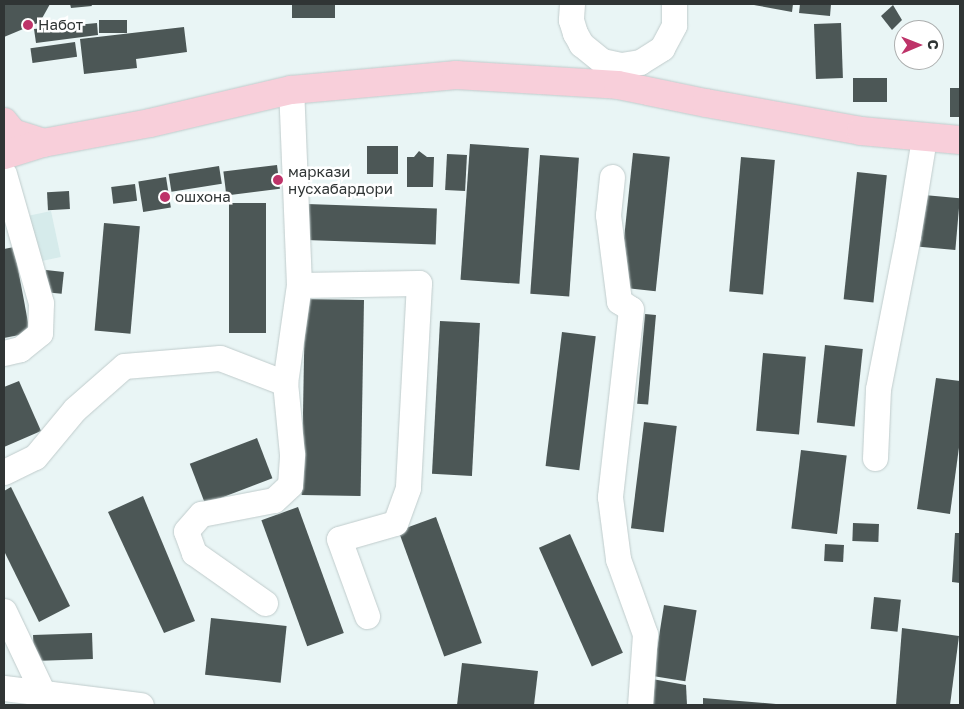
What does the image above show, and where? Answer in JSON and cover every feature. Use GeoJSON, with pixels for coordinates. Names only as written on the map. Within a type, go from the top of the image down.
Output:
{"type":"FeatureCollection","features":[{"type":"Feature","properties":{"kind":"main road"},"geometry":{"type":"LineString","coordinates":[[4,155],[43,143],[150,123],[292,90],[456,75],[620,75],[796,120],[861,132],[960,140]]}},
{"type":"Feature","properties":{"kind":"main road"},"geometry":{"type":"LineString","coordinates":[[4,122],[13,133],[43,143]]}},
{"type":"Feature","properties":{"kind":"street"},"geometry":{"type":"LineString","coordinates":[[572,4],[572,20],[575,33],[581,44],[620,75],[662,48],[674,25],[674,4]]}},
{"type":"Feature","properties":{"kind":"street"},"geometry":{"type":"LineString","coordinates":[[266,602],[194,553],[186,531],[201,514],[274,500],[290,485],[292,454],[285,383],[299,285],[292,90]]}},
{"type":"Feature","properties":{"kind":"street"},"geometry":{"type":"LineString","coordinates":[[875,458],[878,389],[908,236],[924,138]]}},
{"type":"Feature","properties":{"kind":"street"},"geometry":{"type":"LineString","coordinates":[[4,174],[41,304],[40,333],[20,349],[4,353]]}},
{"type":"Feature","properties":{"kind":"street"},"geometry":{"type":"LineString","coordinates":[[612,177],[608,215],[619,301],[631,309],[610,498],[618,559],[645,634],[640,705]]}},
{"type":"Feature","properties":{"kind":"street"},"geometry":{"type":"LineString","coordinates":[[299,285],[419,283],[408,488],[395,523],[339,539],[367,616]]}},
{"type":"Feature","properties":{"kind":"street"},"geometry":{"type":"LineString","coordinates":[[4,472],[35,457],[75,409],[124,366],[220,358],[285,383]]}},
{"type":"Feature","properties":{"kind":"street"},"geometry":{"type":"LineString","coordinates":[[4,612],[43,693]]}},
{"type":"Feature","properties":{"kind":"street"},"geometry":{"type":"LineString","coordinates":[[5,689],[43,693],[71,701],[141,705]]}},
{"type":"Feature","properties":{"kind":"shaded area"},"geometry":{"type":"Polygon","coordinates":[[[51,211],[61,257],[32,263],[23,217],[51,211]]]}},
{"type":"Feature","properties":{"kind":"building"},"geometry":{"type":"Polygon","coordinates":[[[4,4],[50,4],[40,22],[4,37],[4,4]]]}},
{"type":"Feature","properties":{"kind":"building"},"geometry":{"type":"Polygon","coordinates":[[[70,4],[91,4],[92,6],[71,8],[70,4]]]}},
{"type":"Feature","properties":{"kind":"building"},"geometry":{"type":"Polygon","coordinates":[[[292,4],[335,4],[335,18],[292,18],[292,4]]]}},
{"type":"Feature","properties":{"kind":"building"},"geometry":{"type":"Polygon","coordinates":[[[755,4],[793,4],[792,12],[755,4]]]}},
{"type":"Feature","properties":{"kind":"building"},"geometry":{"type":"Polygon","coordinates":[[[800,4],[831,4],[830,16],[799,13],[800,4]]]}},
{"type":"Feature","properties":{"kind":"building"},"geometry":{"type":"Polygon","coordinates":[[[893,5],[902,20],[894,20],[894,28],[892,30],[881,16],[893,5]]]}},
{"type":"Feature","properties":{"kind":"building"},"geometry":{"type":"Polygon","coordinates":[[[99,20],[127,20],[127,33],[99,33],[99,20]]]}},
{"type":"Feature","properties":{"kind":"building"},"geometry":{"type":"Polygon","coordinates":[[[97,23],[98,35],[36,43],[34,29],[97,23]]]}},
{"type":"Feature","properties":{"kind":"building"},"geometry":{"type":"Polygon","coordinates":[[[841,23],[843,78],[816,79],[814,24],[841,23]]]}},
{"type":"Feature","properties":{"kind":"building"},"geometry":{"type":"Polygon","coordinates":[[[184,27],[187,52],[136,59],[137,68],[84,74],[80,39],[184,27]]]}},
{"type":"Feature","properties":{"kind":"building"},"geometry":{"type":"Polygon","coordinates":[[[75,42],[77,57],[33,63],[30,48],[75,42]]]}},
{"type":"Feature","properties":{"kind":"building"},"geometry":{"type":"Polygon","coordinates":[[[853,78],[887,78],[887,102],[853,102],[853,78]]]}},
{"type":"Feature","properties":{"kind":"building"},"geometry":{"type":"Polygon","coordinates":[[[950,88],[960,88],[960,117],[950,117],[950,88]]]}},
{"type":"Feature","properties":{"kind":"building"},"geometry":{"type":"Polygon","coordinates":[[[470,144],[529,148],[519,284],[461,280],[470,144]]]}},
{"type":"Feature","properties":{"kind":"building"},"geometry":{"type":"Polygon","coordinates":[[[367,146],[398,146],[398,174],[367,174],[367,146]]]}},
{"type":"Feature","properties":{"kind":"building"},"geometry":{"type":"Polygon","coordinates":[[[419,151],[427,157],[434,157],[433,187],[407,187],[407,157],[414,157],[419,151]]]}},
{"type":"Feature","properties":{"kind":"building"},"geometry":{"type":"Polygon","coordinates":[[[633,153],[670,157],[656,291],[619,287],[633,153]]]}},
{"type":"Feature","properties":{"kind":"building"},"geometry":{"type":"Polygon","coordinates":[[[447,154],[467,155],[465,191],[445,190],[447,154]]]}},
{"type":"Feature","properties":{"kind":"building"},"geometry":{"type":"Polygon","coordinates":[[[540,155],[579,158],[569,296],[530,294],[540,155]]]}},
{"type":"Feature","properties":{"kind":"building"},"geometry":{"type":"Polygon","coordinates":[[[741,157],[775,160],[763,294],[729,291],[741,157]]]}},
{"type":"Feature","properties":{"kind":"building"},"geometry":{"type":"Polygon","coordinates":[[[277,165],[280,189],[226,195],[223,172],[277,165]]]}},
{"type":"Feature","properties":{"kind":"building"},"geometry":{"type":"Polygon","coordinates":[[[219,166],[222,184],[171,192],[169,174],[219,166]]]}},
{"type":"Feature","properties":{"kind":"building"},"geometry":{"type":"Polygon","coordinates":[[[857,172],[887,175],[873,302],[844,299],[857,172]]]}},
{"type":"Feature","properties":{"kind":"building"},"geometry":{"type":"Polygon","coordinates":[[[166,177],[171,208],[143,212],[138,181],[166,177]]]}},
{"type":"Feature","properties":{"kind":"building"},"geometry":{"type":"Polygon","coordinates":[[[135,184],[137,201],[113,204],[111,187],[135,184]]]}},
{"type":"Feature","properties":{"kind":"building"},"geometry":{"type":"Polygon","coordinates":[[[69,191],[70,209],[48,210],[47,192],[69,191]]]}},
{"type":"Feature","properties":{"kind":"building"},"geometry":{"type":"Polygon","coordinates":[[[924,195],[960,198],[955,250],[919,247],[924,195]]]}},
{"type":"Feature","properties":{"kind":"building"},"geometry":{"type":"Polygon","coordinates":[[[229,203],[266,203],[266,333],[229,333],[229,203]]]}},
{"type":"Feature","properties":{"kind":"building"},"geometry":{"type":"Polygon","coordinates":[[[307,204],[437,209],[436,245],[306,240],[307,204]]]}},
{"type":"Feature","properties":{"kind":"building"},"geometry":{"type":"Polygon","coordinates":[[[104,223],[140,226],[130,334],[95,331],[104,223]]]}},
{"type":"Feature","properties":{"kind":"building"},"geometry":{"type":"Polygon","coordinates":[[[14,247],[30,333],[4,338],[4,249],[14,247]]]}},
{"type":"Feature","properties":{"kind":"building"},"geometry":{"type":"Polygon","coordinates":[[[46,270],[64,272],[62,294],[44,292],[46,270]]]}},
{"type":"Feature","properties":{"kind":"building"},"geometry":{"type":"Polygon","coordinates":[[[305,299],[364,300],[361,496],[302,495],[305,299]]]}},
{"type":"Feature","properties":{"kind":"building"},"geometry":{"type":"Polygon","coordinates":[[[645,314],[656,315],[648,405],[637,404],[645,314]]]}},
{"type":"Feature","properties":{"kind":"building"},"geometry":{"type":"Polygon","coordinates":[[[440,321],[480,323],[472,476],[432,474],[440,321]]]}},
{"type":"Feature","properties":{"kind":"building"},"geometry":{"type":"Polygon","coordinates":[[[562,332],[596,336],[579,470],[546,466],[562,332]]]}},
{"type":"Feature","properties":{"kind":"building"},"geometry":{"type":"Polygon","coordinates":[[[825,345],[863,349],[855,427],[817,423],[825,345]]]}},
{"type":"Feature","properties":{"kind":"building"},"geometry":{"type":"Polygon","coordinates":[[[763,353],[806,357],[799,434],[756,431],[763,353]]]}},
{"type":"Feature","properties":{"kind":"building"},"geometry":{"type":"Polygon","coordinates":[[[936,378],[960,381],[960,440],[950,514],[917,509],[936,378]]]}},
{"type":"Feature","properties":{"kind":"building"},"geometry":{"type":"Polygon","coordinates":[[[19,381],[41,431],[4,447],[4,387],[19,381]]]}},
{"type":"Feature","properties":{"kind":"building"},"geometry":{"type":"Polygon","coordinates":[[[644,422],[677,426],[664,532],[631,528],[644,422]]]}},
{"type":"Feature","properties":{"kind":"building"},"geometry":{"type":"Polygon","coordinates":[[[257,438],[272,478],[205,504],[190,464],[257,438]]]}},
{"type":"Feature","properties":{"kind":"building"},"geometry":{"type":"Polygon","coordinates":[[[801,450],[847,456],[837,534],[791,528],[801,450]]]}},
{"type":"Feature","properties":{"kind":"building"},"geometry":{"type":"Polygon","coordinates":[[[11,487],[70,606],[39,622],[4,551],[4,491],[11,487]]]}},
{"type":"Feature","properties":{"kind":"building"},"geometry":{"type":"Polygon","coordinates":[[[143,496],[195,621],[164,633],[108,512],[143,496]]]}},
{"type":"Feature","properties":{"kind":"building"},"geometry":{"type":"Polygon","coordinates":[[[298,507],[344,633],[307,646],[261,520],[298,507]]]}},
{"type":"Feature","properties":{"kind":"building"},"geometry":{"type":"Polygon","coordinates":[[[436,517],[482,643],[444,657],[398,531],[436,517]]]}},
{"type":"Feature","properties":{"kind":"building"},"geometry":{"type":"Polygon","coordinates":[[[853,523],[879,524],[878,542],[852,541],[853,523]]]}},
{"type":"Feature","properties":{"kind":"building"},"geometry":{"type":"Polygon","coordinates":[[[955,533],[960,533],[960,583],[952,582],[955,533]]]}},
{"type":"Feature","properties":{"kind":"building"},"geometry":{"type":"Polygon","coordinates":[[[570,534],[623,653],[592,667],[539,548],[570,534]]]}},
{"type":"Feature","properties":{"kind":"building"},"geometry":{"type":"Polygon","coordinates":[[[825,544],[844,545],[843,562],[824,561],[825,544]]]}},
{"type":"Feature","properties":{"kind":"building"},"geometry":{"type":"Polygon","coordinates":[[[874,597],[901,600],[898,632],[871,629],[874,597]]]}},
{"type":"Feature","properties":{"kind":"building"},"geometry":{"type":"Polygon","coordinates":[[[664,605],[697,610],[685,681],[653,676],[664,605]]]}},
{"type":"Feature","properties":{"kind":"building"},"geometry":{"type":"Polygon","coordinates":[[[211,618],[287,626],[281,683],[205,675],[211,618]]]}},
{"type":"Feature","properties":{"kind":"building"},"geometry":{"type":"Polygon","coordinates":[[[902,628],[959,636],[950,705],[896,705],[902,628]]]}},
{"type":"Feature","properties":{"kind":"building"},"geometry":{"type":"Polygon","coordinates":[[[92,633],[93,659],[34,661],[33,635],[92,633]]]}},
{"type":"Feature","properties":{"kind":"building"},"geometry":{"type":"Polygon","coordinates":[[[462,663],[538,671],[534,705],[457,705],[462,663]]]}},
{"type":"Feature","properties":{"kind":"building"},"geometry":{"type":"Polygon","coordinates":[[[652,679],[686,685],[687,705],[649,705],[652,679]]]}},
{"type":"Feature","properties":{"kind":"building"},"geometry":{"type":"Polygon","coordinates":[[[703,698],[776,704],[776,705],[703,705],[703,698]]]}},
{"type":"Feature","properties":{"kind":"place","name":"Набот"},"geometry":{"type":"Point","coordinates":[28,25]}},
{"type":"Feature","properties":{"kind":"place","name":"маркази нусхабардори"},"geometry":{"type":"Point","coordinates":[278,180]}},
{"type":"Feature","properties":{"kind":"place","name":"ошхона"},"geometry":{"type":"Point","coordinates":[165,197]}}]}
